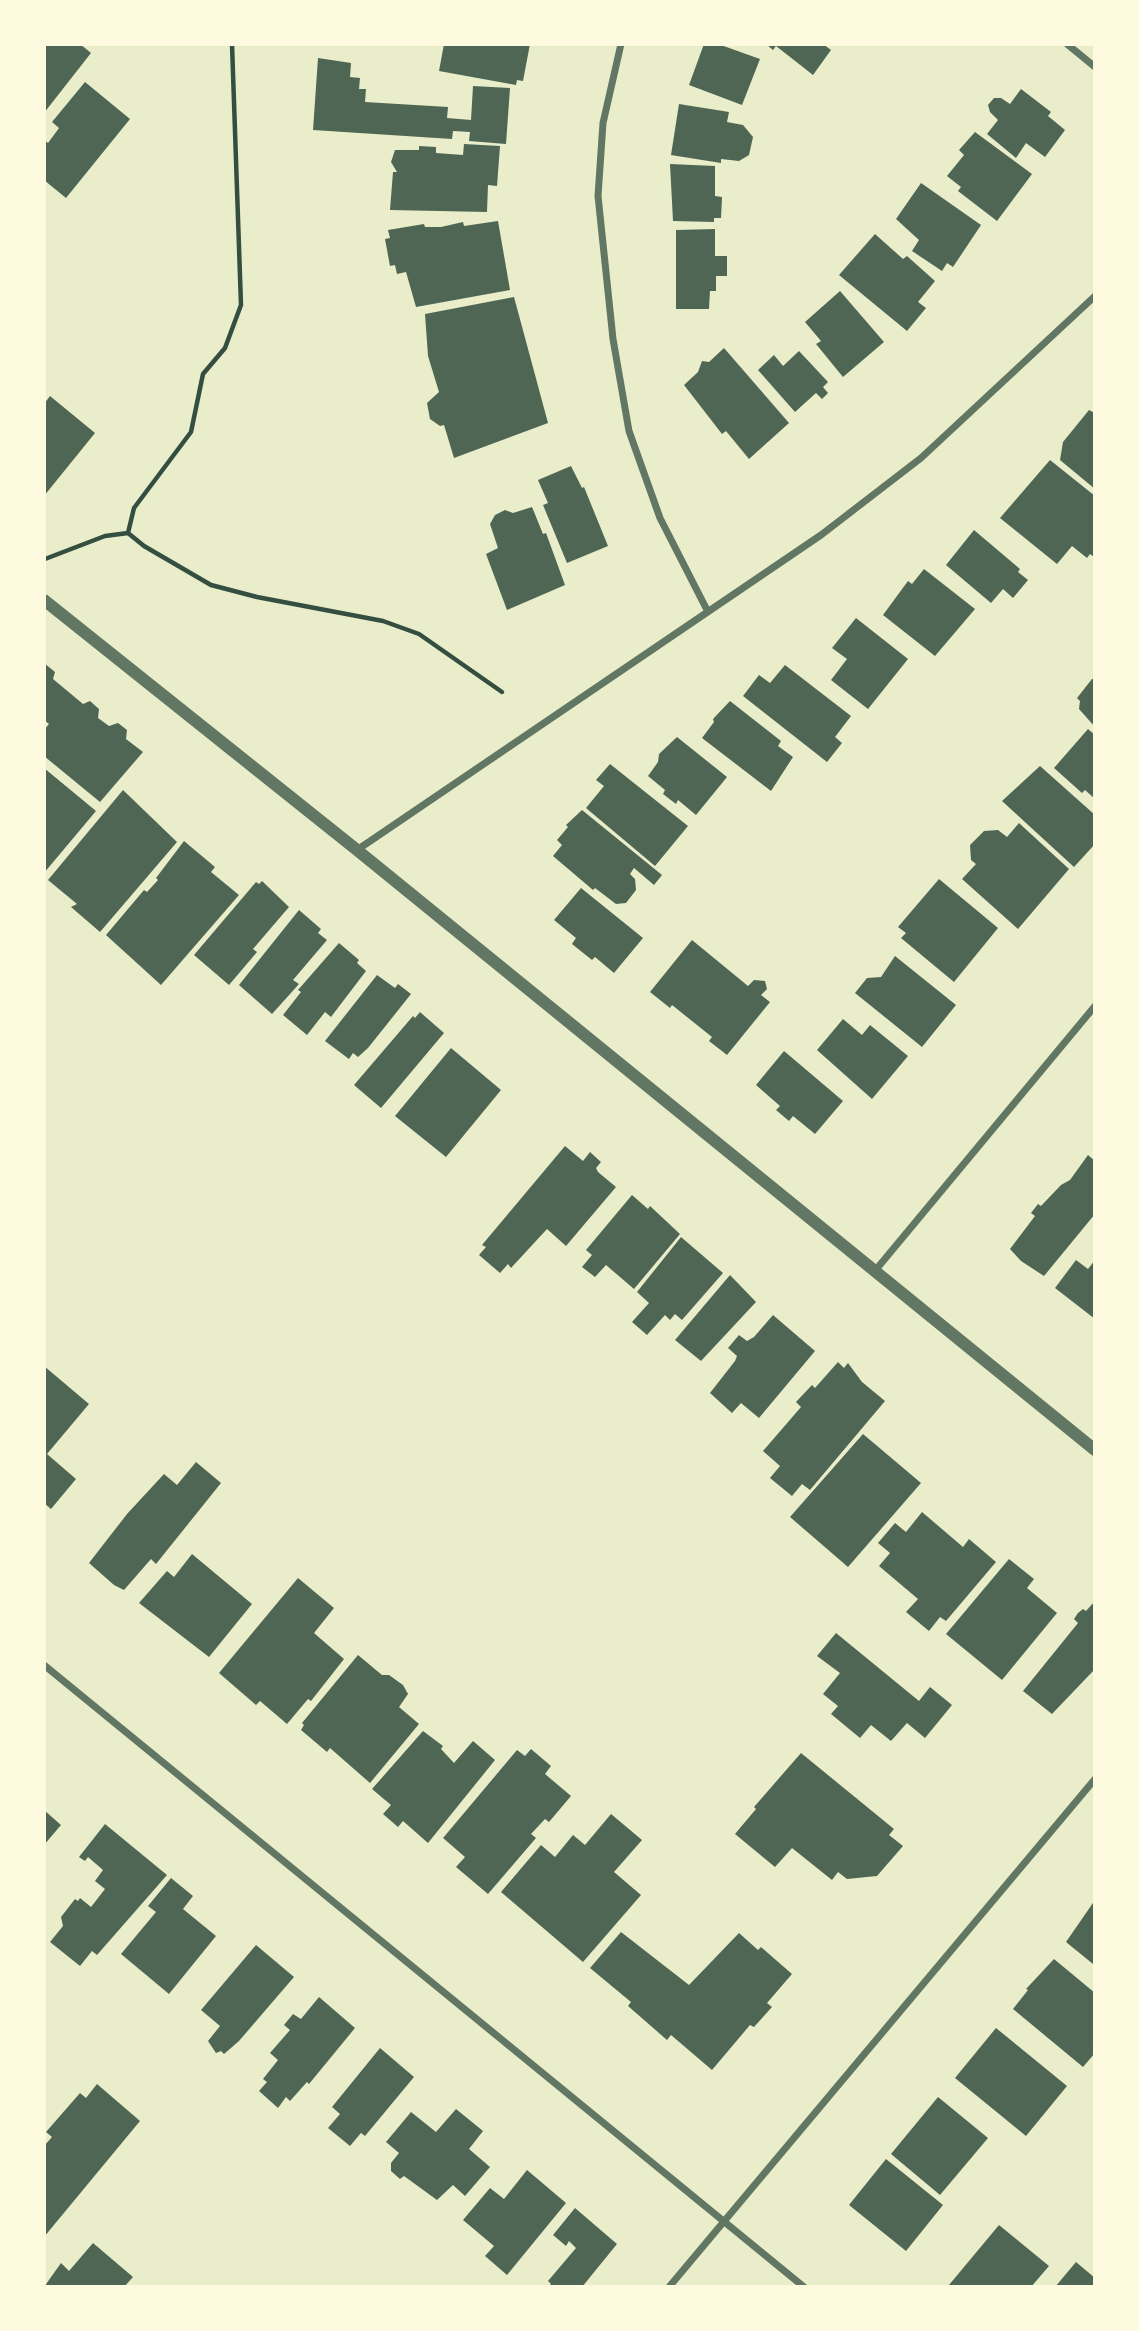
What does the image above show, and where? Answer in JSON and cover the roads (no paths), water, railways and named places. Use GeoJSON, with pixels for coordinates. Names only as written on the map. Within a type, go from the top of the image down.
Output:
{"type":"FeatureCollection","features":[{"type":"Feature","properties":{"kind":"street"},"geometry":{"type":"LineString","coordinates":[[621,44],[603,123],[598,196],[613,340],[629,431],[660,518],[707,610]]}},
{"type":"Feature","properties":{"kind":"street"},"geometry":{"type":"LineString","coordinates":[[1067,44],[1095,67]]}},
{"type":"Feature","properties":{"kind":"street"},"geometry":{"type":"LineString","coordinates":[[357,850],[821,535],[921,458],[1095,296]]}},
{"type":"Feature","properties":{"kind":"street"},"geometry":{"type":"LineString","coordinates":[[44,600],[357,850],[1095,1450]]}},
{"type":"Feature","properties":{"kind":"street"},"geometry":{"type":"LineString","coordinates":[[874,1272],[1095,1006]]}},
{"type":"Feature","properties":{"kind":"street"},"geometry":{"type":"LineString","coordinates":[[44,1665],[804,2287]]}},
{"type":"Feature","properties":{"kind":"street"},"geometry":{"type":"LineString","coordinates":[[669,2287],[1095,1779]]}}]}
